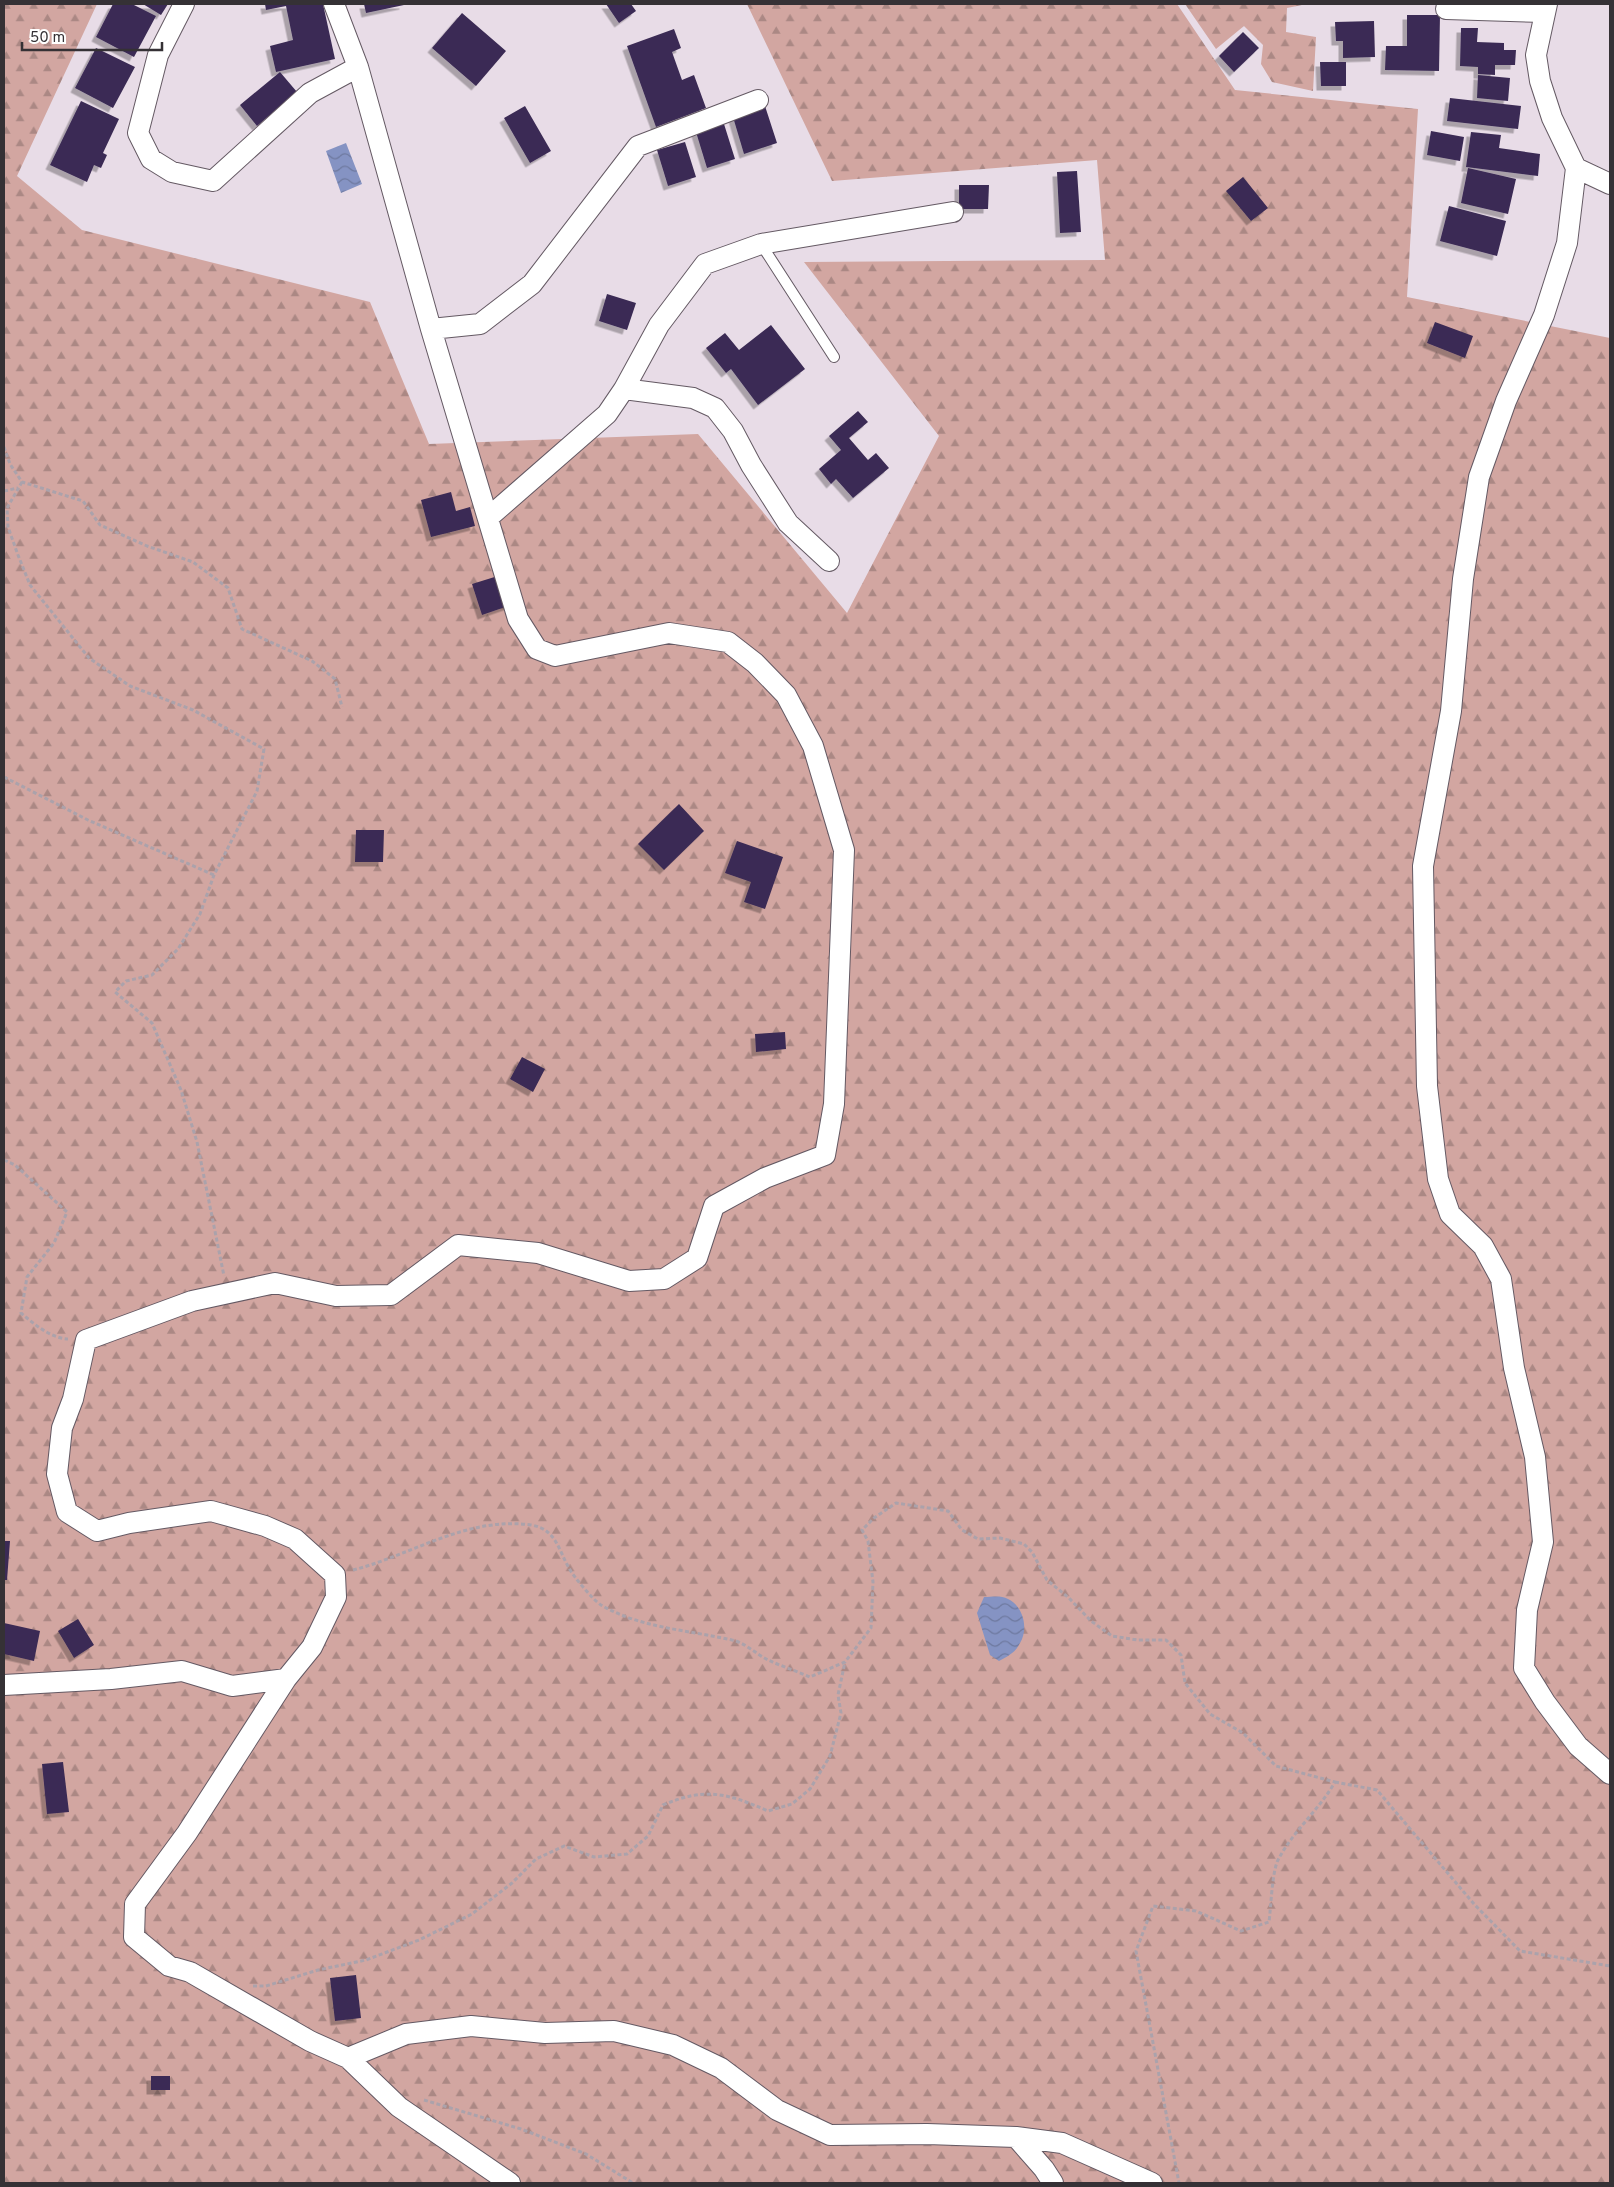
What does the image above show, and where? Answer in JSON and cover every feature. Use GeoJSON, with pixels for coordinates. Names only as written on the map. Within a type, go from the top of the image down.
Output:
{"type":"FeatureCollection","features":[{"type":"Feature","properties":{"kind":"street"},"geometry":{"type":"LineString","coordinates":[[184,4],[158,55],[138,133],[151,159],[172,172],[213,181],[310,93],[358,67]]}},
{"type":"Feature","properties":{"kind":"street"},"geometry":{"type":"LineString","coordinates":[[334,4],[358,67],[431,329],[489,517],[518,619],[536,648],[555,656],[669,633],[728,642],[755,663],[786,695],[813,746],[844,850],[834,1104],[825,1155],[766,1178],[714,1206],[697,1258],[664,1279],[629,1281],[538,1253],[458,1244],[391,1295],[336,1296],[275,1283],[192,1301],[86,1340],[73,1398],[62,1428],[57,1474],[67,1512],[97,1530],[138,1521],[211,1511],[266,1526],[295,1539],[335,1575],[336,1597],[312,1647],[286,1680],[218,1787],[135,1904],[134,1937],[169,1966],[190,1972],[310,2041],[348,2058],[399,2107],[510,2183]]}},
{"type":"Feature","properties":{"kind":"street"},"geometry":{"type":"LineString","coordinates":[[1446,9],[1546,8],[1536,55],[1540,81],[1552,118],[1576,168],[1567,243],[1544,315],[1506,401],[1479,477],[1463,579],[1451,710],[1423,866],[1427,1086],[1438,1179],[1450,1214],[1483,1246],[1501,1279],[1514,1368],[1535,1457],[1544,1542],[1527,1610],[1524,1668],[1545,1702],[1578,1746],[1610,1774]]}},
{"type":"Feature","properties":{"kind":"street"},"geometry":{"type":"LineString","coordinates":[[431,329],[480,324],[532,284],[638,146],[758,100]]}},
{"type":"Feature","properties":{"kind":"street"},"geometry":{"type":"LineString","coordinates":[[1576,168],[1610,184]]}},
{"type":"Feature","properties":{"kind":"street"},"geometry":{"type":"LineString","coordinates":[[489,517],[607,414],[624,389],[659,325],[706,264],[761,244],[953,212]]}},
{"type":"Feature","properties":{"kind":"street"},"geometry":{"type":"LineString","coordinates":[[624,389],[693,398],[715,408],[733,431],[751,465],[788,523],[829,561]]}},
{"type":"Feature","properties":{"kind":"street"},"geometry":{"type":"LineString","coordinates":[[4,1685],[182,1671],[232,1686],[286,1680]]}},
{"type":"Feature","properties":{"kind":"street"},"geometry":{"type":"LineString","coordinates":[[348,2058],[406,2034],[471,2026],[545,2033],[614,2031],[681,2049],[721,2068],[777,2110],[830,2135],[927,2134],[1016,2137],[1062,2143],[1152,2183]]}},
{"type":"Feature","properties":{"kind":"street"},"geometry":{"type":"LineString","coordinates":[[1016,2137],[1044,2169],[1053,2183]]}},
{"type":"Feature","properties":{"kind":"lane"},"geometry":{"type":"LineString","coordinates":[[761,244],[834,357]]}},
{"type":"Feature","properties":{"kind":"path"},"geometry":{"type":"LineString","coordinates":[[4,447],[10,464],[22,482],[83,500],[100,525],[147,546],[193,562],[228,588],[242,629],[312,661],[335,679],[342,707]]}},
{"type":"Feature","properties":{"kind":"path"},"geometry":{"type":"LineString","coordinates":[[22,482],[7,508],[8,527],[27,577],[53,615],[89,658],[130,686],[193,710],[264,749],[257,791],[214,875],[200,914],[178,949],[152,974],[126,980],[115,992],[152,1023],[181,1090],[197,1142],[228,1294]]}},
{"type":"Feature","properties":{"kind":"path"},"geometry":{"type":"LineString","coordinates":[[4,490],[19,488]]}},
{"type":"Feature","properties":{"kind":"path"},"geometry":{"type":"LineString","coordinates":[[4,777],[88,820],[214,875]]}},
{"type":"Feature","properties":{"kind":"path"},"geometry":{"type":"LineString","coordinates":[[4,1160],[15,1165],[67,1212],[54,1243],[27,1278],[21,1313],[34,1325],[60,1339],[86,1340]]}},
{"type":"Feature","properties":{"kind":"path"},"geometry":{"type":"LineString","coordinates":[[247,1986],[266,1986],[318,1970],[366,1960],[419,1940],[472,1914],[512,1882],[536,1859],[564,1846],[594,1857],[627,1854],[648,1836],[663,1805],[683,1797],[701,1793],[727,1797],[748,1802],[768,1811],[792,1804],[810,1789],[830,1756],[841,1712],[838,1695],[845,1662],[871,1628],[873,1582],[868,1541],[862,1530],[874,1518],[896,1503],[948,1511],[962,1530],[978,1539],[1000,1538],[1024,1544],[1032,1552],[1047,1580],[1069,1598],[1091,1621],[1112,1636],[1138,1640],[1166,1640],[1181,1655],[1185,1683],[1210,1714],[1243,1733],[1276,1766],[1335,1782],[1377,1790],[1474,1904],[1520,1951],[1610,1966]]}},
{"type":"Feature","properties":{"kind":"path"},"geometry":{"type":"LineString","coordinates":[[335,1575],[374,1565],[453,1534],[485,1525],[494,1523],[532,1525],[546,1531],[557,1541],[569,1568],[599,1604],[642,1622],[700,1636],[734,1640],[768,1660],[810,1677],[845,1662]]}},
{"type":"Feature","properties":{"kind":"path"},"geometry":{"type":"LineString","coordinates":[[1179,2183],[1136,1951],[1153,1906],[1196,1911],[1241,1931],[1269,1922],[1277,1862],[1302,1824],[1323,1802],[1335,1782]]}},
{"type":"Feature","properties":{"kind":"path"},"geometry":{"type":"LineString","coordinates":[[399,2107],[424,2100],[521,2129],[586,2154],[633,2183]]}},
{"type":"Feature","properties":{"kind":"green space"},"geometry":{"type":"Polygon","coordinates":[[[4,4],[97,4],[17,176],[82,230],[370,302],[429,444],[698,434],[847,613],[939,436],[804,262],[1105,260],[1097,160],[832,181],[747,4],[1177,4],[1235,90],[1418,109],[1407,297],[1610,338],[1610,2183],[4,2183],[4,4]]]}},
{"type":"Feature","properties":{"kind":"green space"},"geometry":{"type":"Polygon","coordinates":[[[1185,4],[1307,4],[1287,8],[1286,32],[1316,37],[1313,91],[1272,82],[1261,64],[1263,45],[1244,26],[1216,49],[1185,4]]]}},
{"type":"Feature","properties":{"kind":"water"},"geometry":{"type":"Polygon","coordinates":[[[346,143],[362,184],[341,193],[326,151],[346,143]]]}},
{"type":"Feature","properties":{"kind":"water"},"geometry":{"type":"Polygon","coordinates":[[[984,1597],[1008,1599],[1021,1612],[1023,1618],[1023,1637],[1018,1646],[999,1661],[990,1655],[977,1613],[984,1597]]]}},
{"type":"Feature","properties":{"kind":"building"},"geometry":{"type":"Polygon","coordinates":[[[113,4],[134,5],[156,16],[134,57],[96,37],[113,4]]]}},
{"type":"Feature","properties":{"kind":"building"},"geometry":{"type":"Polygon","coordinates":[[[143,4],[168,4],[161,15],[143,4]]]}},
{"type":"Feature","properties":{"kind":"building"},"geometry":{"type":"Polygon","coordinates":[[[265,4],[323,4],[335,59],[276,72],[270,46],[293,40],[286,6],[266,10],[265,4]]]}},
{"type":"Feature","properties":{"kind":"building"},"geometry":{"type":"Polygon","coordinates":[[[364,4],[404,4],[404,5],[366,13],[364,4]]]}},
{"type":"Feature","properties":{"kind":"building"},"geometry":{"type":"Polygon","coordinates":[[[606,4],[631,4],[636,11],[619,23],[606,4]]]}},
{"type":"Feature","properties":{"kind":"building"},"geometry":{"type":"Polygon","coordinates":[[[462,13],[506,51],[476,86],[432,48],[462,13]]]}},
{"type":"Feature","properties":{"kind":"building"},"geometry":{"type":"Polygon","coordinates":[[[1407,15],[1440,15],[1439,71],[1385,70],[1386,46],[1407,46],[1407,15]]]}},
{"type":"Feature","properties":{"kind":"building"},"geometry":{"type":"Polygon","coordinates":[[[1374,21],[1375,57],[1343,58],[1343,41],[1336,41],[1335,22],[1374,21]]]}},
{"type":"Feature","properties":{"kind":"building"},"geometry":{"type":"Polygon","coordinates":[[[1461,28],[1478,28],[1477,42],[1504,43],[1504,50],[1516,50],[1515,65],[1495,65],[1495,75],[1478,74],[1478,67],[1460,66],[1461,28]]]}},
{"type":"Feature","properties":{"kind":"building"},"geometry":{"type":"Polygon","coordinates":[[[674,29],[681,48],[672,52],[682,80],[694,75],[706,108],[656,127],[627,46],[674,29]]]}},
{"type":"Feature","properties":{"kind":"building"},"geometry":{"type":"Polygon","coordinates":[[[1243,32],[1259,48],[1234,72],[1219,56],[1243,32]]]}},
{"type":"Feature","properties":{"kind":"building"},"geometry":{"type":"Polygon","coordinates":[[[96,48],[135,67],[113,108],[75,88],[96,48]]]}},
{"type":"Feature","properties":{"kind":"building"},"geometry":{"type":"Polygon","coordinates":[[[1320,62],[1346,62],[1346,86],[1321,86],[1320,62]]]}},
{"type":"Feature","properties":{"kind":"building"},"geometry":{"type":"Polygon","coordinates":[[[280,72],[297,92],[257,126],[240,105],[280,72]]]}},
{"type":"Feature","properties":{"kind":"building"},"geometry":{"type":"Polygon","coordinates":[[[1478,75],[1510,78],[1508,101],[1477,98],[1478,75]]]}},
{"type":"Feature","properties":{"kind":"building"},"geometry":{"type":"Polygon","coordinates":[[[1450,98],[1521,106],[1518,129],[1447,121],[1450,98]]]}},
{"type":"Feature","properties":{"kind":"building"},"geometry":{"type":"Polygon","coordinates":[[[81,101],[119,119],[103,153],[107,155],[101,168],[94,165],[87,182],[50,165],[81,101]]]}},
{"type":"Feature","properties":{"kind":"building"},"geometry":{"type":"Polygon","coordinates":[[[525,106],[551,151],[530,163],[504,118],[525,106]]]}},
{"type":"Feature","properties":{"kind":"building"},"geometry":{"type":"Polygon","coordinates":[[[765,106],[777,143],[744,154],[733,117],[765,106]]]}},
{"type":"Feature","properties":{"kind":"building"},"geometry":{"type":"Polygon","coordinates":[[[724,124],[735,159],[707,168],[696,132],[724,124]]]}},
{"type":"Feature","properties":{"kind":"building"},"geometry":{"type":"Polygon","coordinates":[[[1431,131],[1464,137],[1460,161],[1427,155],[1431,131]]]}},
{"type":"Feature","properties":{"kind":"building"},"geometry":{"type":"Polygon","coordinates":[[[1471,132],[1501,135],[1499,148],[1540,154],[1538,176],[1466,167],[1471,132]]]}},
{"type":"Feature","properties":{"kind":"building"},"geometry":{"type":"Polygon","coordinates":[[[685,142],[696,177],[668,186],[657,150],[685,142]]]}},
{"type":"Feature","properties":{"kind":"building"},"geometry":{"type":"Polygon","coordinates":[[[1468,168],[1516,179],[1508,214],[1461,203],[1468,168]]]}},
{"type":"Feature","properties":{"kind":"building"},"geometry":{"type":"Polygon","coordinates":[[[1077,171],[1081,232],[1060,233],[1057,172],[1077,171]]]}},
{"type":"Feature","properties":{"kind":"building"},"geometry":{"type":"Polygon","coordinates":[[[1243,177],[1268,208],[1251,221],[1226,191],[1243,177]]]}},
{"type":"Feature","properties":{"kind":"building"},"geometry":{"type":"Polygon","coordinates":[[[959,185],[989,185],[988,209],[959,209],[959,185]]]}},
{"type":"Feature","properties":{"kind":"building"},"geometry":{"type":"Polygon","coordinates":[[[1449,206],[1506,221],[1497,256],[1440,241],[1449,206]]]}},
{"type":"Feature","properties":{"kind":"building"},"geometry":{"type":"Polygon","coordinates":[[[607,294],[636,303],[627,330],[599,321],[607,294]]]}},
{"type":"Feature","properties":{"kind":"building"},"geometry":{"type":"Polygon","coordinates":[[[1435,322],[1473,336],[1465,358],[1427,343],[1435,322]]]}},
{"type":"Feature","properties":{"kind":"building"},"geometry":{"type":"Polygon","coordinates":[[[771,325],[805,369],[758,405],[731,369],[726,373],[706,348],[725,333],[739,350],[771,325]]]}},
{"type":"Feature","properties":{"kind":"building"},"geometry":{"type":"Polygon","coordinates":[[[858,411],[868,422],[849,438],[868,460],[876,453],[889,468],[853,498],[836,479],[831,484],[819,469],[841,450],[829,436],[858,411]]]}},
{"type":"Feature","properties":{"kind":"building"},"geometry":{"type":"Polygon","coordinates":[[[451,492],[456,511],[470,507],[475,526],[431,537],[421,500],[451,492]]]}},
{"type":"Feature","properties":{"kind":"building"},"geometry":{"type":"Polygon","coordinates":[[[501,575],[511,605],[482,615],[472,584],[501,575]]]}},
{"type":"Feature","properties":{"kind":"building"},"geometry":{"type":"Polygon","coordinates":[[[679,804],[704,831],[664,870],[638,844],[679,804]]]}},
{"type":"Feature","properties":{"kind":"building"},"geometry":{"type":"Polygon","coordinates":[[[356,830],[384,830],[383,862],[355,862],[356,830]]]}},
{"type":"Feature","properties":{"kind":"building"},"geometry":{"type":"Polygon","coordinates":[[[737,841],[783,857],[765,909],[744,902],[751,882],[725,873],[737,841]]]}},
{"type":"Feature","properties":{"kind":"building"},"geometry":{"type":"Polygon","coordinates":[[[785,1032],[786,1049],[756,1052],[755,1034],[785,1032]]]}},
{"type":"Feature","properties":{"kind":"building"},"geometry":{"type":"Polygon","coordinates":[[[522,1057],[545,1069],[533,1092],[510,1079],[522,1057]]]}},
{"type":"Feature","properties":{"kind":"building"},"geometry":{"type":"Polygon","coordinates":[[[4,1541],[10,1541],[7,1580],[4,1580],[4,1541]]]}},
{"type":"Feature","properties":{"kind":"building"},"geometry":{"type":"Polygon","coordinates":[[[78,1619],[94,1645],[74,1658],[58,1631],[78,1619]]]}},
{"type":"Feature","properties":{"kind":"building"},"geometry":{"type":"Polygon","coordinates":[[[4,1623],[40,1631],[34,1661],[4,1654],[4,1623]]]}},
{"type":"Feature","properties":{"kind":"building"},"geometry":{"type":"Polygon","coordinates":[[[63,1762],[69,1812],[47,1814],[42,1764],[63,1762]]]}},
{"type":"Feature","properties":{"kind":"building"},"geometry":{"type":"Polygon","coordinates":[[[356,1975],[361,2018],[335,2021],[330,1978],[356,1975]]]}},
{"type":"Feature","properties":{"kind":"building"},"geometry":{"type":"Polygon","coordinates":[[[151,2076],[170,2076],[170,2090],[151,2090],[151,2076]]]}}]}
